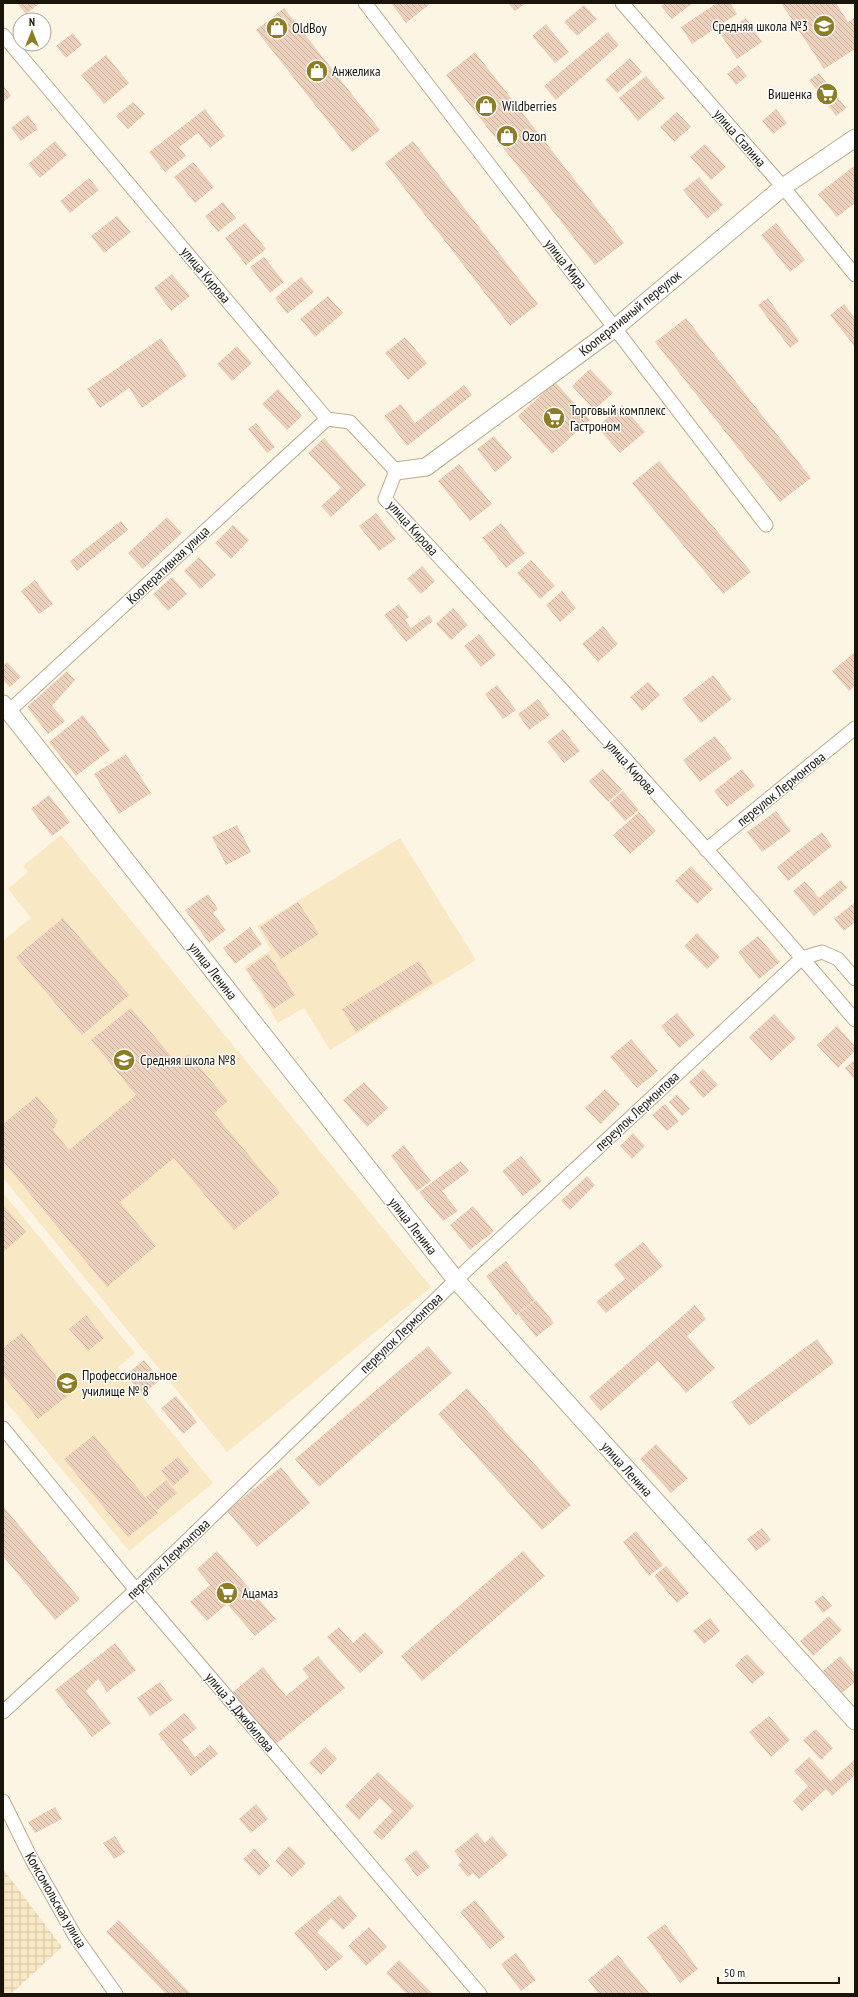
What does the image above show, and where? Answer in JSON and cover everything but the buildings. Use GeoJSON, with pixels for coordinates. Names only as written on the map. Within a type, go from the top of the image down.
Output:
{"type":"FeatureCollection","features":[{"type":"Feature","properties":{"kind":"street","name":"улица Мира"},"geometry":{"type":"LineString","coordinates":[[365,3],[766,525]]}},
{"type":"Feature","properties":{"kind":"street","name":"улица Сталина"},"geometry":{"type":"LineString","coordinates":[[622,3],[783,187],[855,275]]}},
{"type":"Feature","properties":{"kind":"street","name":"улица Кирова"},"geometry":{"type":"LineString","coordinates":[[3,35],[327,418]]}},
{"type":"Feature","properties":{"kind":"street","name":"Кооперативный переулок"},"geometry":{"type":"LineString","coordinates":[[396,471],[426,467],[615,328],[783,187],[855,138]]}},
{"type":"Feature","properties":{"kind":"street"},"geometry":{"type":"LineString","coordinates":[[327,418],[350,422],[396,471]]}},
{"type":"Feature","properties":{"kind":"street","name":"Кооперативная улица"},"geometry":{"type":"LineString","coordinates":[[6,707],[327,418]]}},
{"type":"Feature","properties":{"kind":"street","name":"улица Кирова"},"geometry":{"type":"LineString","coordinates":[[396,471],[385,499],[501,623],[706,850],[855,1020]]}},
{"type":"Feature","properties":{"kind":"street","name":"улица Ленина"},"geometry":{"type":"LineString","coordinates":[[6,707],[456,1280],[855,1721]]}},
{"type":"Feature","properties":{"kind":"street","name":"переулок Лермонтова"},"geometry":{"type":"LineString","coordinates":[[706,850],[855,728]]}},
{"type":"Feature","properties":{"kind":"street"},"geometry":{"type":"LineString","coordinates":[[802,958],[822,952],[838,959],[855,979]]}},
{"type":"Feature","properties":{"kind":"street","name":"переулок Лермонтова"},"geometry":{"type":"LineString","coordinates":[[3,1712],[136,1590],[456,1280],[802,958]]}},
{"type":"Feature","properties":{"kind":"street","name":"улица З. Джибилова"},"geometry":{"type":"LineString","coordinates":[[3,1428],[136,1590],[480,1994]]}},
{"type":"Feature","properties":{"kind":"street","name":"Комсомольская улица"},"geometry":{"type":"LineString","coordinates":[[3,1801],[31,1858],[76,1936],[116,1994]]}},
{"type":"Feature","properties":{"kind":"shaded area","name":"Средняя школа №8"},"geometry":{"type":"Polygon","coordinates":[[[61,835],[431,1287],[227,1452],[3,1178],[3,941],[31,918],[8,889],[28,872],[23,866],[61,835]]]}},
{"type":"Feature","properties":{"kind":"shaded area"},"geometry":{"type":"Polygon","coordinates":[[[400,838],[476,960],[330,1050],[304,1008],[278,1023],[244,967],[271,950],[257,926],[400,838]]]}},
{"type":"Feature","properties":{"kind":"shaded area","name":"Профессиональное училище № 8"},"geometry":{"type":"Polygon","coordinates":[[[3,1193],[135,1353],[118,1367],[213,1483],[129,1551],[3,1398],[3,1193]]]}},
{"type":"Feature","properties":{"kind":"shaded area"},"geometry":{"type":"Polygon","coordinates":[[[3,1869],[62,1947],[11,1994],[3,1994],[3,1869]]]}},
{"type":"Feature","properties":{"kind":"place","name":"Средняя школа №3"},"geometry":{"type":"Point","coordinates":[824,26]}},
{"type":"Feature","properties":{"kind":"place","name":"OldBoy"},"geometry":{"type":"Point","coordinates":[277,28]}},
{"type":"Feature","properties":{"kind":"place","name":"Анжелика"},"geometry":{"type":"Point","coordinates":[317,71]}},
{"type":"Feature","properties":{"kind":"place","name":"Вишенка"},"geometry":{"type":"Point","coordinates":[827,94]}},
{"type":"Feature","properties":{"kind":"place","name":"Wildberries"},"geometry":{"type":"Point","coordinates":[486,106]}},
{"type":"Feature","properties":{"kind":"place","name":"Ozon"},"geometry":{"type":"Point","coordinates":[507,136]}},
{"type":"Feature","properties":{"kind":"place","name":"Торговый комплекс Гастроном"},"geometry":{"type":"Point","coordinates":[554,418]}},
{"type":"Feature","properties":{"kind":"place","name":"Средняя школа №8"},"geometry":{"type":"Point","coordinates":[124,1060]}},
{"type":"Feature","properties":{"kind":"place","name":"Профессиональное училище № 8"},"geometry":{"type":"Point","coordinates":[67,1383]}},
{"type":"Feature","properties":{"kind":"place","name":"Ацамаз"},"geometry":{"type":"Point","coordinates":[227,1593]}}]}
